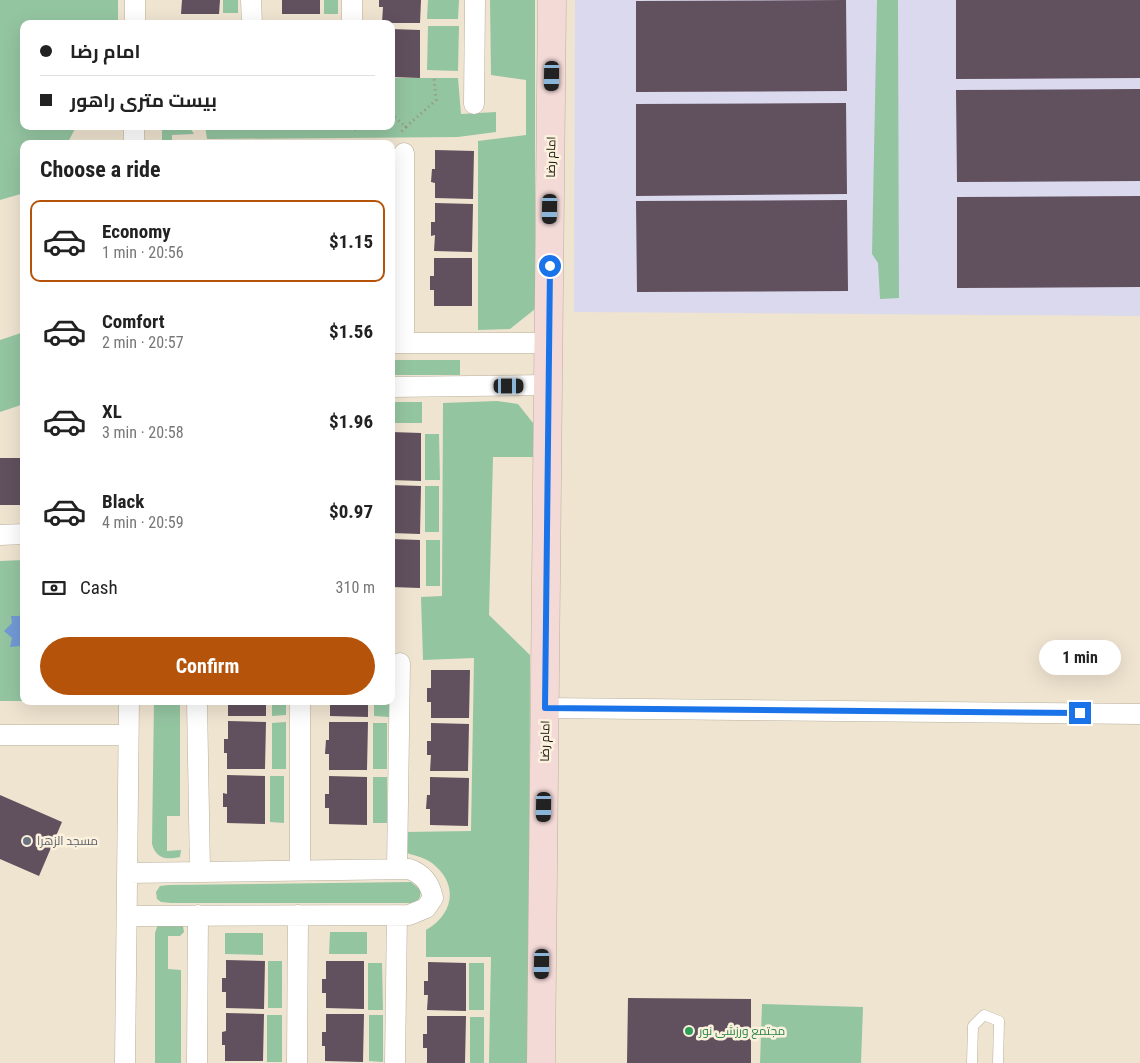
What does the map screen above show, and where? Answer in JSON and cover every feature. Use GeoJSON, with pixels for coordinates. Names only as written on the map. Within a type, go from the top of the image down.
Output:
{"type":"FeatureCollection","features":[{"type":"Feature","properties":{"kind":"main road","name":"امام رضا"},"geometry":{"type":"LineString","coordinates":[[541,1063],[552,0]]}},
{"type":"Feature","properties":{"kind":"street"},"geometry":{"type":"LineString","coordinates":[[135,0],[135,20]]}},
{"type":"Feature","properties":{"kind":"street"},"geometry":{"type":"LineString","coordinates":[[251,0],[252,20]]}},
{"type":"Feature","properties":{"kind":"street"},"geometry":{"type":"LineString","coordinates":[[352,0],[352,20]]}},
{"type":"Feature","properties":{"kind":"street"},"geometry":{"type":"LineString","coordinates":[[474,104],[475,0]]}},
{"type":"Feature","properties":{"kind":"street"},"geometry":{"type":"LineString","coordinates":[[399,145],[398,343],[549,343]]}},
{"type":"Feature","properties":{"kind":"street"},"geometry":{"type":"LineString","coordinates":[[395,387],[548,385]]}},
{"type":"Feature","properties":{"kind":"street"},"geometry":{"type":"LineString","coordinates":[[0,535],[20,534]]}},
{"type":"Feature","properties":{"kind":"street"},"geometry":{"type":"LineString","coordinates":[[397,869],[400,663]]}},
{"type":"Feature","properties":{"kind":"street"},"geometry":{"type":"LineString","coordinates":[[125,1063],[129,705]]}},
{"type":"Feature","properties":{"kind":"street"},"geometry":{"type":"LineString","coordinates":[[197,705],[200,872]]}},
{"type":"Feature","properties":{"kind":"street"},"geometry":{"type":"LineString","coordinates":[[300,705],[300,870]]}},
{"type":"Feature","properties":{"kind":"street"},"geometry":{"type":"LineString","coordinates":[[545,708],[1140,714]]}},
{"type":"Feature","properties":{"kind":"street"},"geometry":{"type":"LineString","coordinates":[[0,735],[128,735]]}},
{"type":"Feature","properties":{"kind":"street"},"geometry":{"type":"LineString","coordinates":[[127,872],[409,869],[419,872],[431,886],[433,898],[426,908],[418,913],[409,915],[127,916]]}},
{"type":"Feature","properties":{"kind":"street"},"geometry":{"type":"LineString","coordinates":[[297,1063],[298,915]]}},
{"type":"Feature","properties":{"kind":"street"},"geometry":{"type":"LineString","coordinates":[[395,1063],[397,915]]}},
{"type":"Feature","properties":{"kind":"street"},"geometry":{"type":"LineString","coordinates":[[198,916],[198,1063]]}},
{"type":"Feature","properties":{"kind":"lane"},"geometry":{"type":"LineString","coordinates":[[972,1063],[973,1026],[984,1015],[999,1021],[998,1063]]}},
{"type":"Feature","properties":{"kind":"path"},"geometry":{"type":"LineString","coordinates":[[399,145],[406,127],[436,100],[434,78]]}},
{"type":"Feature","properties":{"kind":"path"},"geometry":{"type":"LineString","coordinates":[[395,117],[406,127]]}},
{"type":"Feature","properties":{"kind":"shaded area"},"geometry":{"type":"Polygon","coordinates":[[[575,0],[1140,0],[1140,316],[574,312],[575,0]]]}},
{"type":"Feature","properties":{"kind":"green space"},"geometry":{"type":"Polygon","coordinates":[[[0,0],[118,0],[118,20],[20,20],[20,130],[74,130],[69,140],[20,140],[20,194],[0,200],[0,0]]]}},
{"type":"Feature","properties":{"kind":"green space"},"geometry":{"type":"Polygon","coordinates":[[[223,0],[238,0],[238,13],[223,13],[223,0]]]}},
{"type":"Feature","properties":{"kind":"green space"},"geometry":{"type":"Polygon","coordinates":[[[324,0],[338,0],[338,14],[324,14],[324,0]]]}},
{"type":"Feature","properties":{"kind":"green space"},"geometry":{"type":"Polygon","coordinates":[[[428,0],[459,0],[458,19],[427,19],[428,0]]]}},
{"type":"Feature","properties":{"kind":"green space"},"geometry":{"type":"Polygon","coordinates":[[[490,0],[535,0],[535,309],[510,329],[478,330],[478,141],[526,135],[526,80],[491,75],[490,0]]]}},
{"type":"Feature","properties":{"kind":"green space"},"geometry":{"type":"Polygon","coordinates":[[[877,0],[898,0],[899,298],[880,299],[878,263],[872,254],[877,0]]]}},
{"type":"Feature","properties":{"kind":"green space"},"geometry":{"type":"Polygon","coordinates":[[[428,26],[459,26],[458,71],[427,70],[428,26]]]}},
{"type":"Feature","properties":{"kind":"green space"},"geometry":{"type":"Polygon","coordinates":[[[395,78],[458,78],[461,114],[496,112],[496,132],[458,137],[207,139],[206,130],[395,130],[395,78]]]}},
{"type":"Feature","properties":{"kind":"green space"},"geometry":{"type":"Polygon","coordinates":[[[162,130],[192,130],[194,134],[172,135],[172,140],[162,140],[162,130]]]}},
{"type":"Feature","properties":{"kind":"green space"},"geometry":{"type":"Polygon","coordinates":[[[20,333],[20,405],[0,412],[0,340],[20,333]]]}},
{"type":"Feature","properties":{"kind":"green space"},"geometry":{"type":"Polygon","coordinates":[[[395,360],[460,360],[460,375],[395,375],[395,360]]]}},
{"type":"Feature","properties":{"kind":"green space"},"geometry":{"type":"Polygon","coordinates":[[[497,401],[518,404],[537,428],[538,457],[493,457],[489,615],[530,655],[529,1063],[489,1063],[491,957],[426,957],[426,930],[443,916],[450,898],[449,889],[441,871],[432,863],[403,852],[404,832],[471,831],[474,658],[423,660],[421,597],[442,596],[443,403],[497,401]]]}},
{"type":"Feature","properties":{"kind":"green space"},"geometry":{"type":"Polygon","coordinates":[[[395,402],[422,402],[422,423],[395,423],[395,402]]]}},
{"type":"Feature","properties":{"kind":"green space"},"geometry":{"type":"Polygon","coordinates":[[[425,434],[439,434],[440,480],[425,480],[425,434]]]}},
{"type":"Feature","properties":{"kind":"green space"},"geometry":{"type":"Polygon","coordinates":[[[425,486],[439,486],[439,532],[425,532],[425,486]]]}},
{"type":"Feature","properties":{"kind":"green space"},"geometry":{"type":"Polygon","coordinates":[[[426,540],[440,540],[440,586],[426,586],[426,540]]]}},
{"type":"Feature","properties":{"kind":"green space"},"geometry":{"type":"Polygon","coordinates":[[[20,560],[20,701],[0,701],[0,561],[20,560]]]}},
{"type":"Feature","properties":{"kind":"green space"},"geometry":{"type":"Polygon","coordinates":[[[154,705],[180,705],[180,816],[167,816],[167,851],[181,850],[180,857],[163,857],[156,853],[152,844],[154,705]]]}},
{"type":"Feature","properties":{"kind":"green space"},"geometry":{"type":"Polygon","coordinates":[[[272,705],[286,705],[286,715],[272,716],[272,705]]]}},
{"type":"Feature","properties":{"kind":"green space"},"geometry":{"type":"Polygon","coordinates":[[[374,705],[389,705],[389,717],[374,716],[374,705]]]}},
{"type":"Feature","properties":{"kind":"green space"},"geometry":{"type":"Polygon","coordinates":[[[286,722],[286,769],[272,769],[272,723],[286,722]]]}},
{"type":"Feature","properties":{"kind":"green space"},"geometry":{"type":"Polygon","coordinates":[[[373,723],[387,723],[387,769],[373,769],[373,723]]]}},
{"type":"Feature","properties":{"kind":"green space"},"geometry":{"type":"Polygon","coordinates":[[[270,776],[284,776],[284,823],[270,822],[270,776]]]}},
{"type":"Feature","properties":{"kind":"green space"},"geometry":{"type":"Polygon","coordinates":[[[373,777],[387,777],[387,823],[373,823],[373,777]]]}},
{"type":"Feature","properties":{"kind":"green space"},"geometry":{"type":"Polygon","coordinates":[[[411,882],[421,890],[420,897],[416,903],[171,903],[161,902],[157,899],[156,892],[160,886],[169,885],[411,882]]]}},
{"type":"Feature","properties":{"kind":"green space"},"geometry":{"type":"Polygon","coordinates":[[[166,921],[183,926],[184,932],[180,936],[168,936],[168,969],[181,970],[181,1063],[155,1063],[155,933],[158,924],[166,921]]]}},
{"type":"Feature","properties":{"kind":"green space"},"geometry":{"type":"Polygon","coordinates":[[[330,932],[367,932],[367,954],[329,954],[330,932]]]}},
{"type":"Feature","properties":{"kind":"green space"},"geometry":{"type":"Polygon","coordinates":[[[225,933],[263,933],[263,955],[225,954],[225,933]]]}},
{"type":"Feature","properties":{"kind":"green space"},"geometry":{"type":"Polygon","coordinates":[[[268,961],[282,961],[282,1008],[268,1008],[268,961]]]}},
{"type":"Feature","properties":{"kind":"green space"},"geometry":{"type":"Polygon","coordinates":[[[368,963],[382,963],[383,1010],[368,1010],[368,963]]]}},
{"type":"Feature","properties":{"kind":"green space"},"geometry":{"type":"Polygon","coordinates":[[[469,963],[484,963],[484,1010],[469,1010],[469,963]]]}},
{"type":"Feature","properties":{"kind":"green space"},"geometry":{"type":"Polygon","coordinates":[[[762,1004],[863,1007],[861,1063],[760,1063],[762,1004]]]}},
{"type":"Feature","properties":{"kind":"green space"},"geometry":{"type":"Polygon","coordinates":[[[267,1015],[282,1015],[282,1062],[267,1062],[267,1015]]]}},
{"type":"Feature","properties":{"kind":"green space"},"geometry":{"type":"Polygon","coordinates":[[[369,1015],[383,1015],[383,1062],[369,1061],[369,1015]]]}},
{"type":"Feature","properties":{"kind":"green space"},"geometry":{"type":"Polygon","coordinates":[[[470,1017],[484,1017],[484,1063],[470,1063],[470,1017]]]}},
{"type":"Feature","properties":{"kind":"water"},"geometry":{"type":"Polygon","coordinates":[[[11,616],[19,616],[20,646],[10,647],[12,638],[4,631],[12,623],[11,616]]]}},
{"type":"Feature","properties":{"kind":"building"},"geometry":{"type":"Polygon","coordinates":[[[182,0],[220,0],[219,14],[181,14],[182,0]]]}},
{"type":"Feature","properties":{"kind":"building"},"geometry":{"type":"Polygon","coordinates":[[[282,0],[320,0],[320,14],[282,14],[282,0]]]}},
{"type":"Feature","properties":{"kind":"building"},"geometry":{"type":"Polygon","coordinates":[[[379,0],[421,0],[420,23],[395,23],[395,20],[382,20],[383,7],[379,7],[379,0]]]}},
{"type":"Feature","properties":{"kind":"building"},"geometry":{"type":"Polygon","coordinates":[[[846,0],[847,91],[636,92],[636,1],[846,0]]]}},
{"type":"Feature","properties":{"kind":"building"},"geometry":{"type":"Polygon","coordinates":[[[956,0],[1140,0],[1140,78],[956,79],[956,0]]]}},
{"type":"Feature","properties":{"kind":"building"},"geometry":{"type":"Polygon","coordinates":[[[395,29],[420,30],[420,78],[395,77],[395,29]]]}},
{"type":"Feature","properties":{"kind":"building"},"geometry":{"type":"Polygon","coordinates":[[[1140,89],[1140,181],[957,182],[956,90],[1140,89]]]}},
{"type":"Feature","properties":{"kind":"building"},"geometry":{"type":"Polygon","coordinates":[[[846,103],[847,194],[636,196],[636,104],[846,103]]]}},
{"type":"Feature","properties":{"kind":"building"},"geometry":{"type":"Polygon","coordinates":[[[435,150],[474,151],[473,199],[435,198],[435,183],[431,182],[432,169],[435,169],[435,150]]]}},
{"type":"Feature","properties":{"kind":"building"},"geometry":{"type":"Polygon","coordinates":[[[1140,196],[1140,287],[957,288],[957,197],[1140,196]]]}},
{"type":"Feature","properties":{"kind":"building"},"geometry":{"type":"Polygon","coordinates":[[[847,200],[848,291],[637,292],[636,201],[847,200]]]}},
{"type":"Feature","properties":{"kind":"building"},"geometry":{"type":"Polygon","coordinates":[[[435,203],[473,204],[472,252],[434,251],[435,235],[431,236],[431,222],[435,222],[435,203]]]}},
{"type":"Feature","properties":{"kind":"building"},"geometry":{"type":"Polygon","coordinates":[[[434,258],[472,258],[472,306],[434,306],[434,290],[430,290],[430,276],[434,276],[434,258]]]}},
{"type":"Feature","properties":{"kind":"building"},"geometry":{"type":"Polygon","coordinates":[[[395,432],[421,433],[421,481],[395,480],[395,432]]]}},
{"type":"Feature","properties":{"kind":"building"},"geometry":{"type":"Polygon","coordinates":[[[0,458],[20,458],[20,505],[0,505],[0,458]]]}},
{"type":"Feature","properties":{"kind":"building"},"geometry":{"type":"Polygon","coordinates":[[[395,485],[421,486],[420,534],[395,533],[395,485]]]}},
{"type":"Feature","properties":{"kind":"building"},"geometry":{"type":"Polygon","coordinates":[[[395,539],[420,540],[420,588],[395,587],[395,539]]]}},
{"type":"Feature","properties":{"kind":"building"},"geometry":{"type":"Polygon","coordinates":[[[431,670],[470,670],[469,718],[431,718],[431,702],[427,702],[427,688],[431,688],[431,670]]]}},
{"type":"Feature","properties":{"kind":"building"},"geometry":{"type":"Polygon","coordinates":[[[228,705],[266,705],[266,716],[228,716],[228,705]]]}},
{"type":"Feature","properties":{"kind":"building"},"geometry":{"type":"Polygon","coordinates":[[[330,705],[368,705],[368,717],[330,716],[330,705]]]}},
{"type":"Feature","properties":{"kind":"building"},"geometry":{"type":"Polygon","coordinates":[[[228,721],[266,722],[265,769],[227,769],[227,753],[224,753],[224,739],[228,739],[228,721]]]}},
{"type":"Feature","properties":{"kind":"building"},"geometry":{"type":"Polygon","coordinates":[[[329,722],[368,722],[367,770],[329,770],[329,754],[325,754],[326,740],[329,740],[329,722]]]}},
{"type":"Feature","properties":{"kind":"building"},"geometry":{"type":"Polygon","coordinates":[[[431,723],[469,724],[468,771],[430,771],[431,755],[427,755],[427,741],[431,741],[431,723]]]}},
{"type":"Feature","properties":{"kind":"building"},"geometry":{"type":"Polygon","coordinates":[[[227,775],[265,776],[265,824],[227,823],[227,807],[223,807],[223,793],[227,794],[227,775]]]}},
{"type":"Feature","properties":{"kind":"building"},"geometry":{"type":"Polygon","coordinates":[[[329,776],[367,777],[367,825],[329,824],[329,808],[325,808],[325,794],[329,794],[329,776]]]}},
{"type":"Feature","properties":{"kind":"building"},"geometry":{"type":"Polygon","coordinates":[[[430,777],[469,778],[468,826],[430,825],[430,809],[426,809],[427,795],[430,795],[430,777]]]}},
{"type":"Feature","properties":{"kind":"building","name":"مسجد الزهرا"},"geometry":{"type":"Polygon","coordinates":[[[0,795],[62,822],[39,876],[0,859],[0,795]]]}},
{"type":"Feature","properties":{"kind":"building"},"geometry":{"type":"Polygon","coordinates":[[[226,960],[265,961],[264,1009],[226,1008],[226,992],[222,992],[222,978],[226,978],[226,960]]]}},
{"type":"Feature","properties":{"kind":"building"},"geometry":{"type":"Polygon","coordinates":[[[326,961],[364,961],[364,1009],[326,1008],[326,993],[322,993],[322,979],[326,979],[326,961]]]}},
{"type":"Feature","properties":{"kind":"building"},"geometry":{"type":"Polygon","coordinates":[[[428,962],[466,963],[466,1011],[427,1010],[428,995],[424,995],[424,981],[428,981],[428,962]]]}},
{"type":"Feature","properties":{"kind":"building","name":"مجتمع ورزشی نور"},"geometry":{"type":"Polygon","coordinates":[[[628,998],[751,999],[751,1063],[627,1063],[628,998]]]}},
{"type":"Feature","properties":{"kind":"building"},"geometry":{"type":"Polygon","coordinates":[[[226,1013],[264,1014],[263,1061],[225,1061],[225,1045],[222,1045],[222,1032],[226,1031],[226,1013]]]}},
{"type":"Feature","properties":{"kind":"building"},"geometry":{"type":"Polygon","coordinates":[[[326,1014],[364,1014],[363,1062],[325,1061],[325,1046],[322,1046],[322,1032],[326,1032],[326,1014]]]}},
{"type":"Feature","properties":{"kind":"building"},"geometry":{"type":"Polygon","coordinates":[[[427,1016],[466,1016],[465,1063],[427,1063],[427,1048],[423,1048],[423,1034],[427,1034],[427,1016]]]}},
{"type":"Feature","properties":{"kind":"place","name":"مسجد الزهرا"},"geometry":{"type":"Point","coordinates":[27,841]}},
{"type":"Feature","properties":{"kind":"place","name":"مجتمع ورزشی نور"},"geometry":{"type":"Point","coordinates":[689,1031]}},
{"type":"Feature","properties":{"kind":"route"},"geometry":{"type":"LineString","coordinates":[[550,266],[545,708],[1080,713]]}}]}
